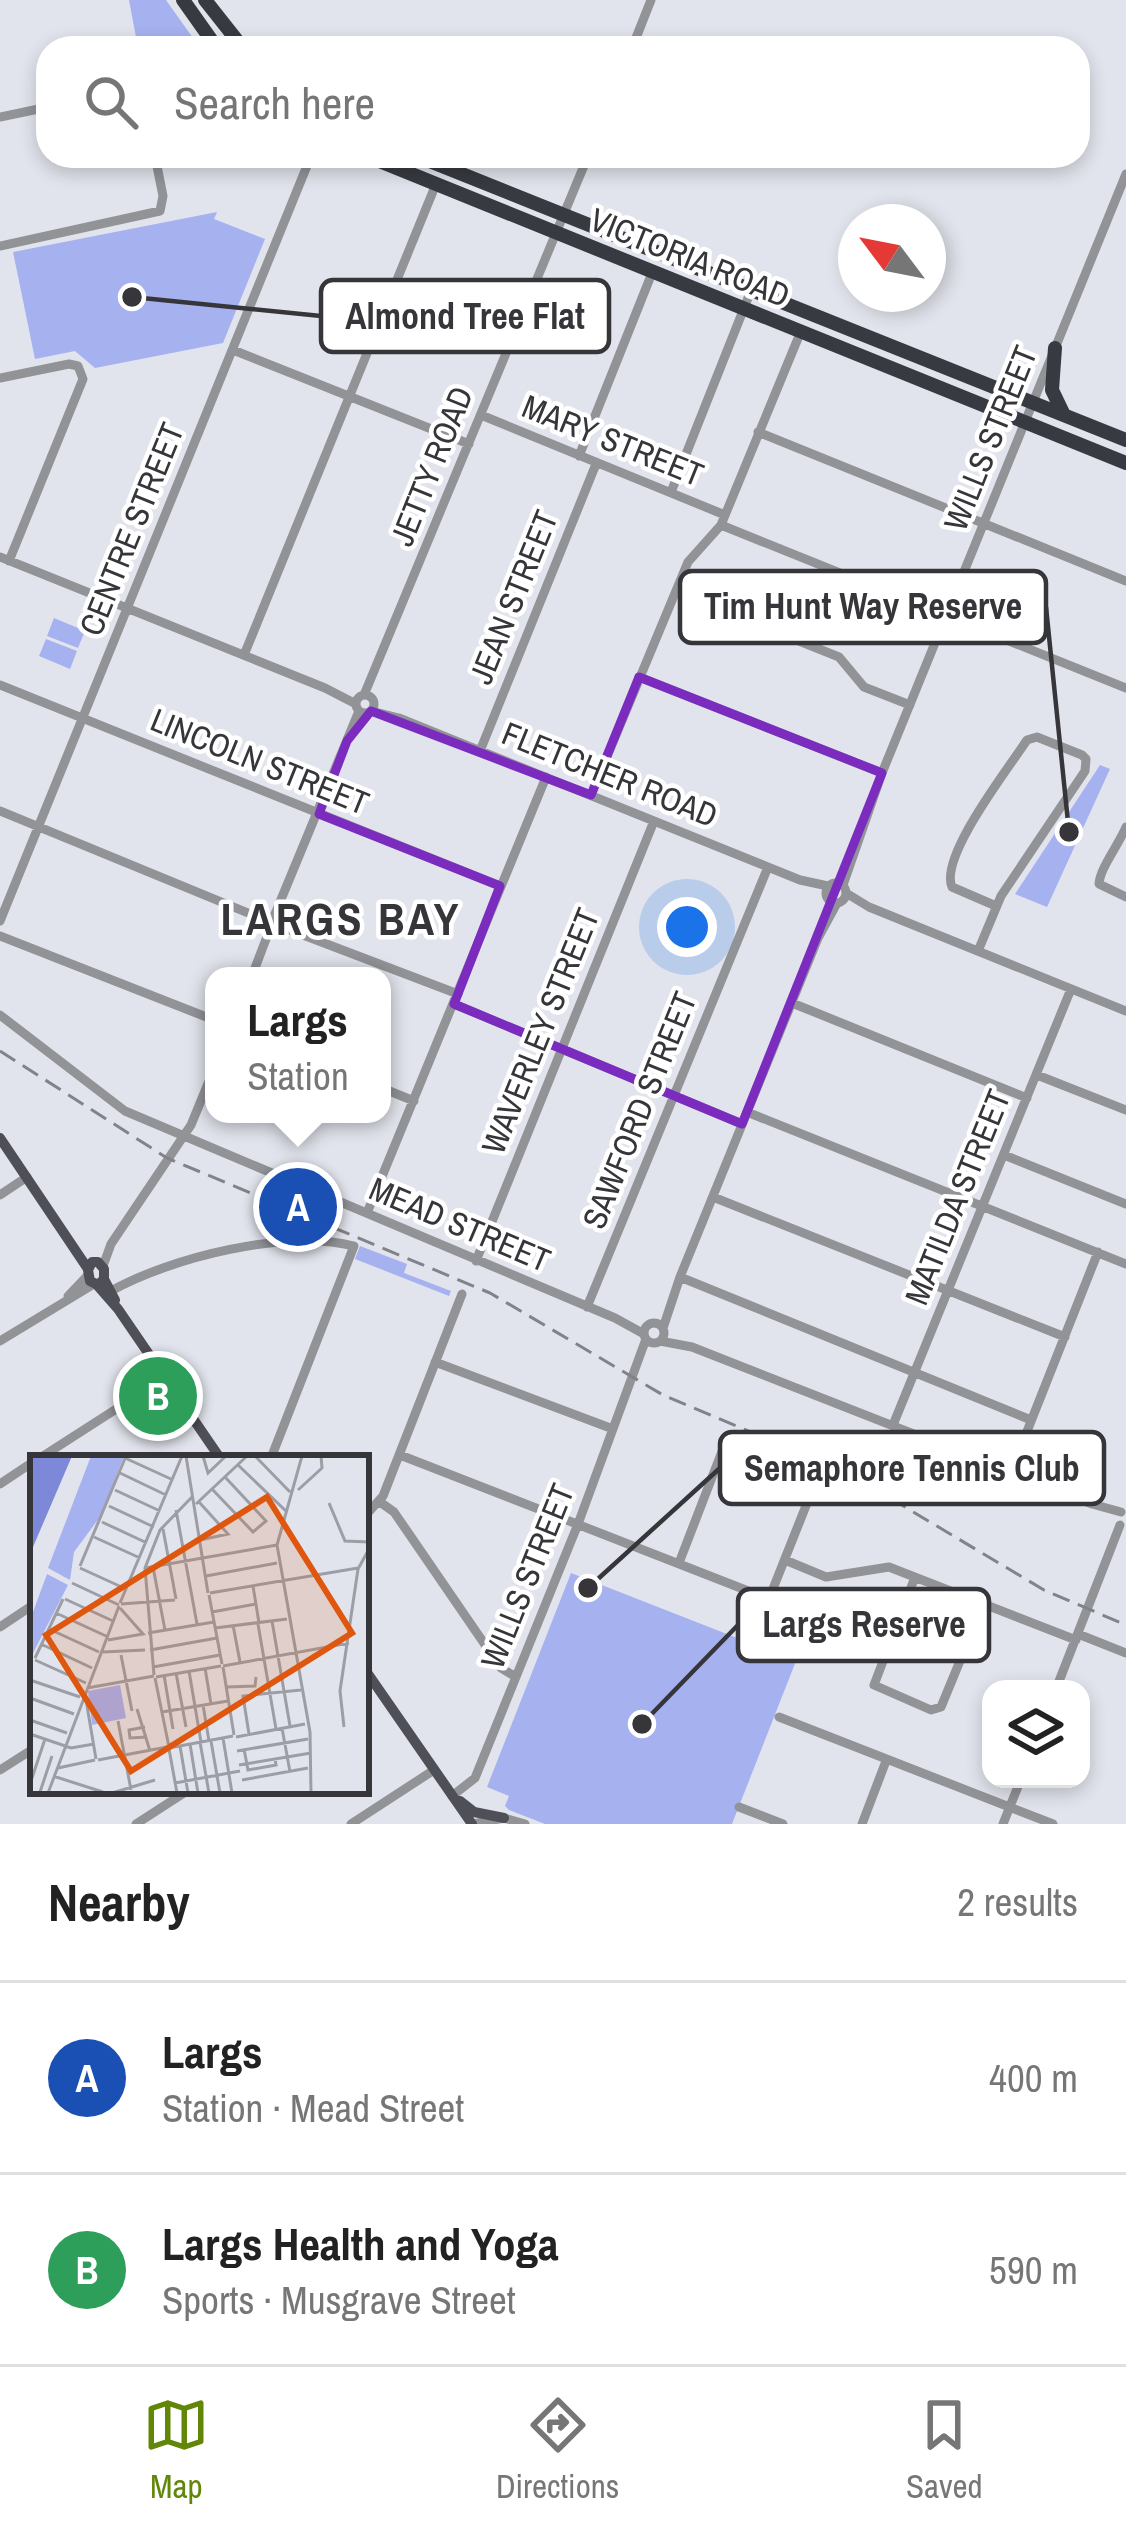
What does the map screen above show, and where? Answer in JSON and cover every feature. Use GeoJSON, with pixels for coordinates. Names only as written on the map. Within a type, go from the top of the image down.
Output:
{"type":"FeatureCollection","features":[{"type":"Feature","properties":{"kind":"highway"},"geometry":{"type":"LineString","coordinates":[[183,0],[208,36]]}},
{"type":"Feature","properties":{"kind":"highway"},"geometry":{"type":"LineString","coordinates":[[205,0],[234,36]]}},
{"type":"Feature","properties":{"kind":"highway","name":"VICTORIA ROAD"},"geometry":{"type":"LineString","coordinates":[[397,168],[1126,463]]}},
{"type":"Feature","properties":{"kind":"highway","name":"VICTORIA ROAD"},"geometry":{"type":"LineString","coordinates":[[448,168],[1126,440]]}},
{"type":"Feature","properties":{"kind":"highway"},"geometry":{"type":"LineString","coordinates":[[1055,348],[1052,390],[1064,415]]}},
{"type":"Feature","properties":{"kind":"main road"},"geometry":{"type":"LineString","coordinates":[[0,1138],[111,1292],[118,1309]]}},
{"type":"Feature","properties":{"kind":"main road"},"geometry":{"type":"LineString","coordinates":[[95,1273],[218,1455]]}},
{"type":"Feature","properties":{"kind":"main road"},"geometry":{"type":"LineString","coordinates":[[369,1676],[473,1824]]}},
{"type":"Feature","properties":{"kind":"main road"},"geometry":{"type":"LineString","coordinates":[[452,1796],[474,1812],[504,1819]]}},
{"type":"Feature","properties":{"kind":"street"},"geometry":{"type":"LineString","coordinates":[[637,36],[651,0]]}},
{"type":"Feature","properties":{"kind":"street"},"geometry":{"type":"LineString","coordinates":[[0,117],[36,110]]}},
{"type":"Feature","properties":{"kind":"street"},"geometry":{"type":"LineString","coordinates":[[0,246],[160,211],[164,206],[157,168]]}},
{"type":"Feature","properties":{"kind":"street","name":"CENTRE STREET"},"geometry":{"type":"LineString","coordinates":[[0,922],[306,168]]}},
{"type":"Feature","properties":{"kind":"street","name":"JETTY ROAD"},"geometry":{"type":"LineString","coordinates":[[279,922],[284,897],[583,168]]}},
{"type":"Feature","properties":{"kind":"street","name":"WILLS STREET"},"geometry":{"type":"LineString","coordinates":[[452,1796],[475,1778],[638,1366],[680,1277],[1126,174]]}},
{"type":"Feature","properties":{"kind":"street"},"geometry":{"type":"LineString","coordinates":[[244,655],[436,184]]}},
{"type":"Feature","properties":{"kind":"street"},"geometry":{"type":"LineString","coordinates":[[579,456],[652,273]]}},
{"type":"Feature","properties":{"kind":"street"},"geometry":{"type":"LineString","coordinates":[[671,492],[752,288]]}},
{"type":"Feature","properties":{"kind":"street"},"geometry":{"type":"LineString","coordinates":[[591,795],[688,562],[723,520],[801,331]]}},
{"type":"Feature","properties":{"kind":"street"},"geometry":{"type":"LineString","coordinates":[[233,350],[469,444]]}},
{"type":"Feature","properties":{"kind":"street"},"geometry":{"type":"LineString","coordinates":[[0,378],[69,364],[82,372],[81,386],[5,559]]}},
{"type":"Feature","properties":{"kind":"street","name":"MARY STREET"},"geometry":{"type":"LineString","coordinates":[[481,415],[671,492],[723,520],[946,616],[1126,688]]}},
{"type":"Feature","properties":{"kind":"street"},"geometry":{"type":"LineString","coordinates":[[758,432],[1126,581]]}},
{"type":"Feature","properties":{"kind":"street","name":"JEAN STREET"},"geometry":{"type":"LineString","coordinates":[[480,751],[596,464]]}},
{"type":"Feature","properties":{"kind":"street","name":"FLETCHER ROAD"},"geometry":{"type":"LineString","coordinates":[[5,559],[1126,1011]]}},
{"type":"Feature","properties":{"kind":"street"},"geometry":{"type":"LineString","coordinates":[[764,627],[838,657],[864,688],[910,705]]}},
{"type":"Feature","properties":{"kind":"street"},"geometry":{"type":"LineString","coordinates":[[639,677],[882,773]]}},
{"type":"Feature","properties":{"kind":"street","name":"LINCOLN STREET"},"geometry":{"type":"LineString","coordinates":[[0,686],[500,886]]}},
{"type":"Feature","properties":{"kind":"street"},"geometry":{"type":"LineString","coordinates":[[978,951],[996,906],[1085,771],[1082,755],[1037,737],[1027,740],[969,827],[949,877],[952,887],[996,906]]}},
{"type":"Feature","properties":{"kind":"street"},"geometry":{"type":"LineString","coordinates":[[367,1213],[545,777]]}},
{"type":"Feature","properties":{"kind":"street"},"geometry":{"type":"LineString","coordinates":[[0,811],[382,967]]}},
{"type":"Feature","properties":{"kind":"street","name":"WAVERLEY STREET"},"geometry":{"type":"LineString","coordinates":[[476,1261],[654,821]]}},
{"type":"Feature","properties":{"kind":"street"},"geometry":{"type":"LineString","coordinates":[[1126,827],[1114,857],[1100,873],[1100,884],[1126,897]]}},
{"type":"Feature","properties":{"kind":"street","name":"SAWFORD STREET"},"geometry":{"type":"LineString","coordinates":[[587,1307],[768,867]]}},
{"type":"Feature","properties":{"kind":"street"},"geometry":{"type":"LineString","coordinates":[[256,967],[279,922]]}},
{"type":"Feature","properties":{"kind":"street"},"geometry":{"type":"LineString","coordinates":[[0,936],[205,1017]]}},
{"type":"Feature","properties":{"kind":"street"},"geometry":{"type":"LineString","coordinates":[[391,971],[675,1096],[745,1118],[1126,1264]]}},
{"type":"Feature","properties":{"kind":"street","name":"MATILDA STREET"},"geometry":{"type":"LineString","coordinates":[[893,1425],[1071,989]]}},
{"type":"Feature","properties":{"kind":"street"},"geometry":{"type":"LineString","coordinates":[[792,1003],[1027,1098]]}},
{"type":"Feature","properties":{"kind":"street","name":"MEAD STREET"},"geometry":{"type":"LineString","coordinates":[[0,1015],[125,1111],[587,1307],[1092,1504],[1123,1521]]}},
{"type":"Feature","properties":{"kind":"street"},"geometry":{"type":"LineString","coordinates":[[1037,1075],[1126,1110]]}},
{"type":"Feature","properties":{"kind":"street"},"geometry":{"type":"LineString","coordinates":[[0,1341],[95,1273],[183,1136],[205,1088]]}},
{"type":"Feature","properties":{"kind":"street"},"geometry":{"type":"LineString","coordinates":[[391,1092],[414,1101]]}},
{"type":"Feature","properties":{"kind":"street"},"geometry":{"type":"LineString","coordinates":[[1004,1155],[1126,1204]]}},
{"type":"Feature","properties":{"kind":"street"},"geometry":{"type":"LineString","coordinates":[[0,1196],[27,1177]]}},
{"type":"Feature","properties":{"kind":"street"},"geometry":{"type":"LineString","coordinates":[[712,1197],[1065,1337]]}},
{"type":"Feature","properties":{"kind":"street"},"geometry":{"type":"LineString","coordinates":[[111,1292],[169,1267],[222,1252],[332,1241],[354,1246],[272,1455]]}},
{"type":"Feature","properties":{"kind":"street"},"geometry":{"type":"LineString","coordinates":[[1010,1472],[1098,1252]]}},
{"type":"Feature","properties":{"kind":"street"},"geometry":{"type":"LineString","coordinates":[[680,1277],[1031,1420]]}},
{"type":"Feature","properties":{"kind":"street"},"geometry":{"type":"LineString","coordinates":[[369,1512],[380,1502],[462,1294]]}},
{"type":"Feature","properties":{"kind":"street"},"geometry":{"type":"LineString","coordinates":[[435,1362],[613,1429]]}},
{"type":"Feature","properties":{"kind":"street"},"geometry":{"type":"LineString","coordinates":[[44,1455],[166,1377]]}},
{"type":"Feature","properties":{"kind":"street"},"geometry":{"type":"LineString","coordinates":[[679,1563],[726,1441]]}},
{"type":"Feature","properties":{"kind":"street"},"geometry":{"type":"LineString","coordinates":[[400,1455],[769,1599]]}},
{"type":"Feature","properties":{"kind":"street"},"geometry":{"type":"LineString","coordinates":[[0,1484],[30,1464]]}},
{"type":"Feature","properties":{"kind":"street"},"geometry":{"type":"LineString","coordinates":[[753,1640],[819,1473]]}},
{"type":"Feature","properties":{"kind":"street"},"geometry":{"type":"LineString","coordinates":[[380,1502],[394,1512],[501,1668],[516,1677]]}},
{"type":"Feature","properties":{"kind":"street"},"geometry":{"type":"LineString","coordinates":[[1060,1680],[1123,1521]]}},
{"type":"Feature","properties":{"kind":"street"},"geometry":{"type":"LineString","coordinates":[[784,1560],[826,1577],[880,1566],[1126,1653]]}},
{"type":"Feature","properties":{"kind":"street"},"geometry":{"type":"LineString","coordinates":[[915,1577],[874,1685],[936,1711],[982,1605]]}},
{"type":"Feature","properties":{"kind":"street"},"geometry":{"type":"LineString","coordinates":[[0,1627],[30,1607]]}},
{"type":"Feature","properties":{"kind":"street"},"geometry":{"type":"LineString","coordinates":[[779,1717],[1053,1824]]}},
{"type":"Feature","properties":{"kind":"street"},"geometry":{"type":"LineString","coordinates":[[0,1770],[30,1751]]}},
{"type":"Feature","properties":{"kind":"street"},"geometry":{"type":"LineString","coordinates":[[862,1824],[886,1761]]}},
{"type":"Feature","properties":{"kind":"street"},"geometry":{"type":"LineString","coordinates":[[351,1824],[434,1770]]}},
{"type":"Feature","properties":{"kind":"street"},"geometry":{"type":"LineString","coordinates":[[1003,1824],[1017,1788]]}},
{"type":"Feature","properties":{"kind":"street"},"geometry":{"type":"LineString","coordinates":[[136,1824],[182,1794]]}},
{"type":"Feature","properties":{"kind":"street"},"geometry":{"type":"LineString","coordinates":[[739,1807],[783,1824]]}},
{"type":"Feature","properties":{"kind":"street"},"geometry":{"type":"LineString","coordinates":[[473,1824],[504,1819],[525,1824]]}},
{"type":"Feature","properties":{"kind":"highlighted area"},"geometry":{"type":"Polygon","coordinates":[[[639,677],[882,773],[742,1124],[454,1004],[500,886],[319,814],[347,741],[371,711],[591,795],[639,677]]]}},
{"type":"Feature","properties":{"kind":"shaded area"},"geometry":{"type":"Polygon","coordinates":[[[129,0],[166,0],[192,36],[136,36],[129,0]]]}},
{"type":"Feature","properties":{"kind":"shaded area"},"geometry":{"type":"Polygon","coordinates":[[[217,212],[214,219],[265,239],[223,343],[95,368],[75,351],[35,359],[13,252],[217,212]]]}},
{"type":"Feature","properties":{"kind":"shaded area"},"geometry":{"type":"Polygon","coordinates":[[[54,618],[85,631],[78,648],[47,636],[54,618]]]}},
{"type":"Feature","properties":{"kind":"shaded area"},"geometry":{"type":"Polygon","coordinates":[[[46,639],[77,651],[70,669],[39,656],[46,639]]]}},
{"type":"Feature","properties":{"kind":"shaded area"},"geometry":{"type":"Polygon","coordinates":[[[1100,765],[1110,769],[1047,907],[1015,894],[1100,765]]]}},
{"type":"Feature","properties":{"kind":"shaded area"},"geometry":{"type":"Polygon","coordinates":[[[360,1246],[407,1264],[404,1273],[451,1291],[449,1296],[355,1259],[360,1246]]]}},
{"type":"Feature","properties":{"kind":"shaded area"},"geometry":{"type":"Polygon","coordinates":[[[571,1573],[796,1661],[732,1824],[545,1824],[509,1810],[505,1806],[509,1796],[487,1787],[571,1573]]]}},
{"type":"Feature","properties":{"kind":"railway"},"geometry":{"type":"LineString","coordinates":[[0,1051],[167,1158],[490,1293],[663,1395],[848,1473],[1044,1590],[1126,1625]]}},
{"type":"Feature","properties":{"kind":"place","name":"Almond Tree Flat"},"geometry":{"type":"Point","coordinates":[132,297]}},
{"type":"Feature","properties":{"kind":"place","name":"Tim Hunt Way Reserve"},"geometry":{"type":"Point","coordinates":[1069,832]}},
{"type":"Feature","properties":{"kind":"place","name":"Largs"},"geometry":{"type":"Point","coordinates":[298,1207]}},
{"type":"Feature","properties":{"kind":"place","name":"Largs Health and Yoga"},"geometry":{"type":"Point","coordinates":[158,1396]}},
{"type":"Feature","properties":{"kind":"place","name":"Semaphore Tennis Club"},"geometry":{"type":"Point","coordinates":[588,1588]}},
{"type":"Feature","properties":{"kind":"place","name":"Largs Reserve"},"geometry":{"type":"Point","coordinates":[642,1724]}},
{"type":"Feature","properties":{"kind":"district","name":"LARGS BAY"},"geometry":{"type":"Point","coordinates":[341,919]}}]}
